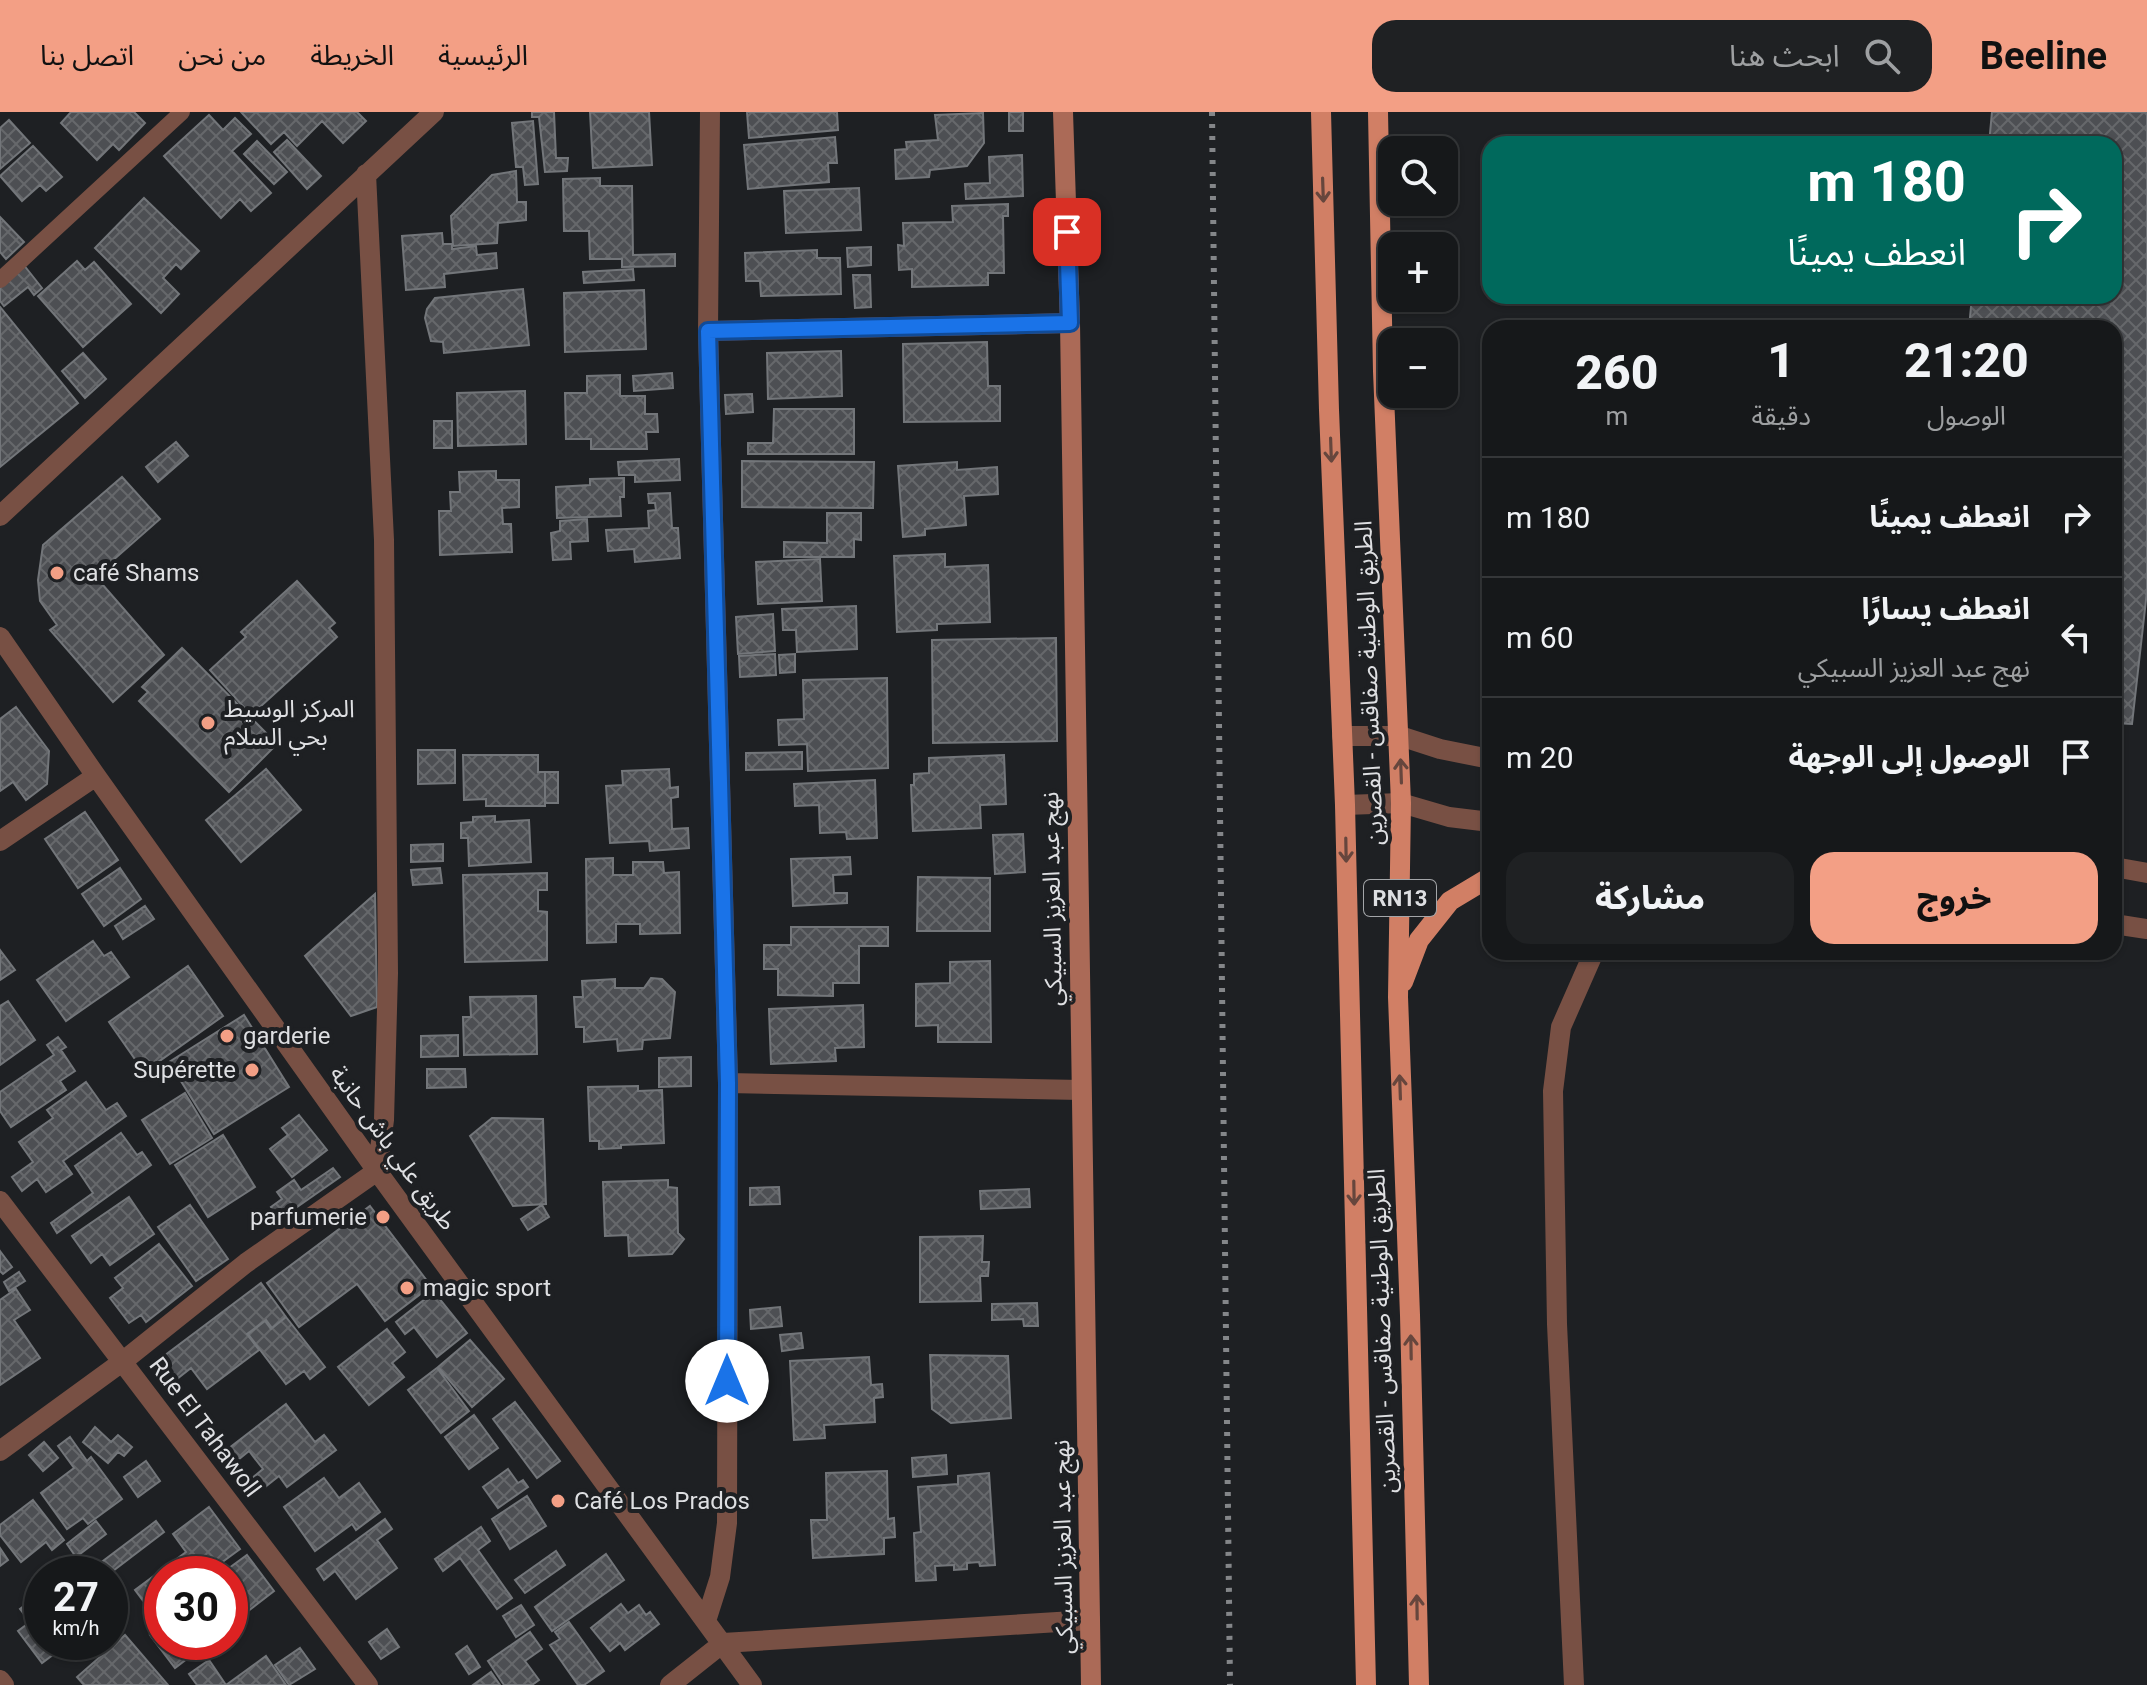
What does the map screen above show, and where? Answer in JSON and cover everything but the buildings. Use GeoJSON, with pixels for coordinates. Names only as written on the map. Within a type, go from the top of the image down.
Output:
{"type":"FeatureCollection","features":[{"type":"Feature","properties":{"kind":"main road","name":"الطريق الوطنية صفاقس - القصرين"},"geometry":{"type":"LineString","coordinates":[[1321,112],[1345,805],[1366,1685]]}},
{"type":"Feature","properties":{"kind":"main road","name":"الطريق الوطنية صفاقس - القصرين"},"geometry":{"type":"LineString","coordinates":[[1378,112],[1383,371],[1395,693],[1400,736],[1398,997],[1419,1685]]}},
{"type":"Feature","properties":{"kind":"main road"},"geometry":{"type":"LineString","coordinates":[[1398,997],[1419,940],[1450,901],[1482,882]]}},
{"type":"Feature","properties":{"kind":"street"},"geometry":{"type":"LineString","coordinates":[[0,516],[434,112]]}},
{"type":"Feature","properties":{"kind":"street"},"geometry":{"type":"LineString","coordinates":[[706,1621],[720,1577],[727,1523],[728,1083],[708,331],[710,112]]}},
{"type":"Feature","properties":{"kind":"street","name":"نهج عبد العزيز السبيكي"},"geometry":{"type":"LineString","coordinates":[[1063,112],[1070,323],[1091,1685]]}},
{"type":"Feature","properties":{"kind":"street"},"geometry":{"type":"LineString","coordinates":[[0,1451],[122,1362],[246,1263],[377,1171],[384,1120],[388,973],[384,556],[366,174]]}},
{"type":"Feature","properties":{"kind":"street"},"geometry":{"type":"LineString","coordinates":[[708,331],[1070,323]]}},
{"type":"Feature","properties":{"kind":"street","name":"طريق علي باش حانبة"},"geometry":{"type":"LineString","coordinates":[[0,637],[377,1171],[752,1685]]}},
{"type":"Feature","properties":{"kind":"street"},"geometry":{"type":"LineString","coordinates":[[1342,736],[1400,736],[1440,749],[1482,757]]}},
{"type":"Feature","properties":{"kind":"street"},"geometry":{"type":"LineString","coordinates":[[0,841],[96,776]]}},
{"type":"Feature","properties":{"kind":"street"},"geometry":{"type":"LineString","coordinates":[[1345,805],[1401,803],[1449,817],[1482,821]]}},
{"type":"Feature","properties":{"kind":"street"},"geometry":{"type":"LineString","coordinates":[[2122,868],[2147,873]]}},
{"type":"Feature","properties":{"kind":"street"},"geometry":{"type":"LineString","coordinates":[[2122,925],[2147,929]]}},
{"type":"Feature","properties":{"kind":"street"},"geometry":{"type":"LineString","coordinates":[[1574,1685],[1557,1324],[1553,1091],[1561,1027],[1590,960]]}},
{"type":"Feature","properties":{"kind":"street"},"geometry":{"type":"LineString","coordinates":[[728,1083],[1081,1090]]}},
{"type":"Feature","properties":{"kind":"street","name":"Rue El Tahawoll"},"geometry":{"type":"LineString","coordinates":[[0,1201],[368,1685]]}},
{"type":"Feature","properties":{"kind":"street"},"geometry":{"type":"LineString","coordinates":[[670,1685],[723,1643],[1090,1620]]}},
{"type":"Feature","properties":{"kind":"street"},"geometry":{"type":"LineString","coordinates":[[0,1680],[4,1685]]}},
{"type":"Feature","properties":{"kind":"lane"},"geometry":{"type":"LineString","coordinates":[[0,280],[182,112]]}},
{"type":"Feature","properties":{"kind":"railway"},"geometry":{"type":"LineString","coordinates":[[1212,112],[1230,1685]]}},
{"type":"Feature","properties":{"kind":"place","name":"café Shams"},"geometry":{"type":"Point","coordinates":[57,573]}},
{"type":"Feature","properties":{"kind":"place","name":"المركز الوسيط بحي السلام"},"geometry":{"type":"Point","coordinates":[208,723]}},
{"type":"Feature","properties":{"kind":"place","name":"garderie"},"geometry":{"type":"Point","coordinates":[227,1036]}},
{"type":"Feature","properties":{"kind":"place","name":"Supérette"},"geometry":{"type":"Point","coordinates":[252,1070]}},
{"type":"Feature","properties":{"kind":"place","name":"parfumerie"},"geometry":{"type":"Point","coordinates":[383,1217]}},
{"type":"Feature","properties":{"kind":"place","name":"magic sport"},"geometry":{"type":"Point","coordinates":[407,1288]}},
{"type":"Feature","properties":{"kind":"place","name":"Café Los Prados"},"geometry":{"type":"Point","coordinates":[558,1501]}},
{"type":"Feature","properties":{"kind":"route"},"geometry":{"type":"LineString","coordinates":[[727,1381],[728,1083],[708,331],[1070,323],[1067,232]]}}]}
